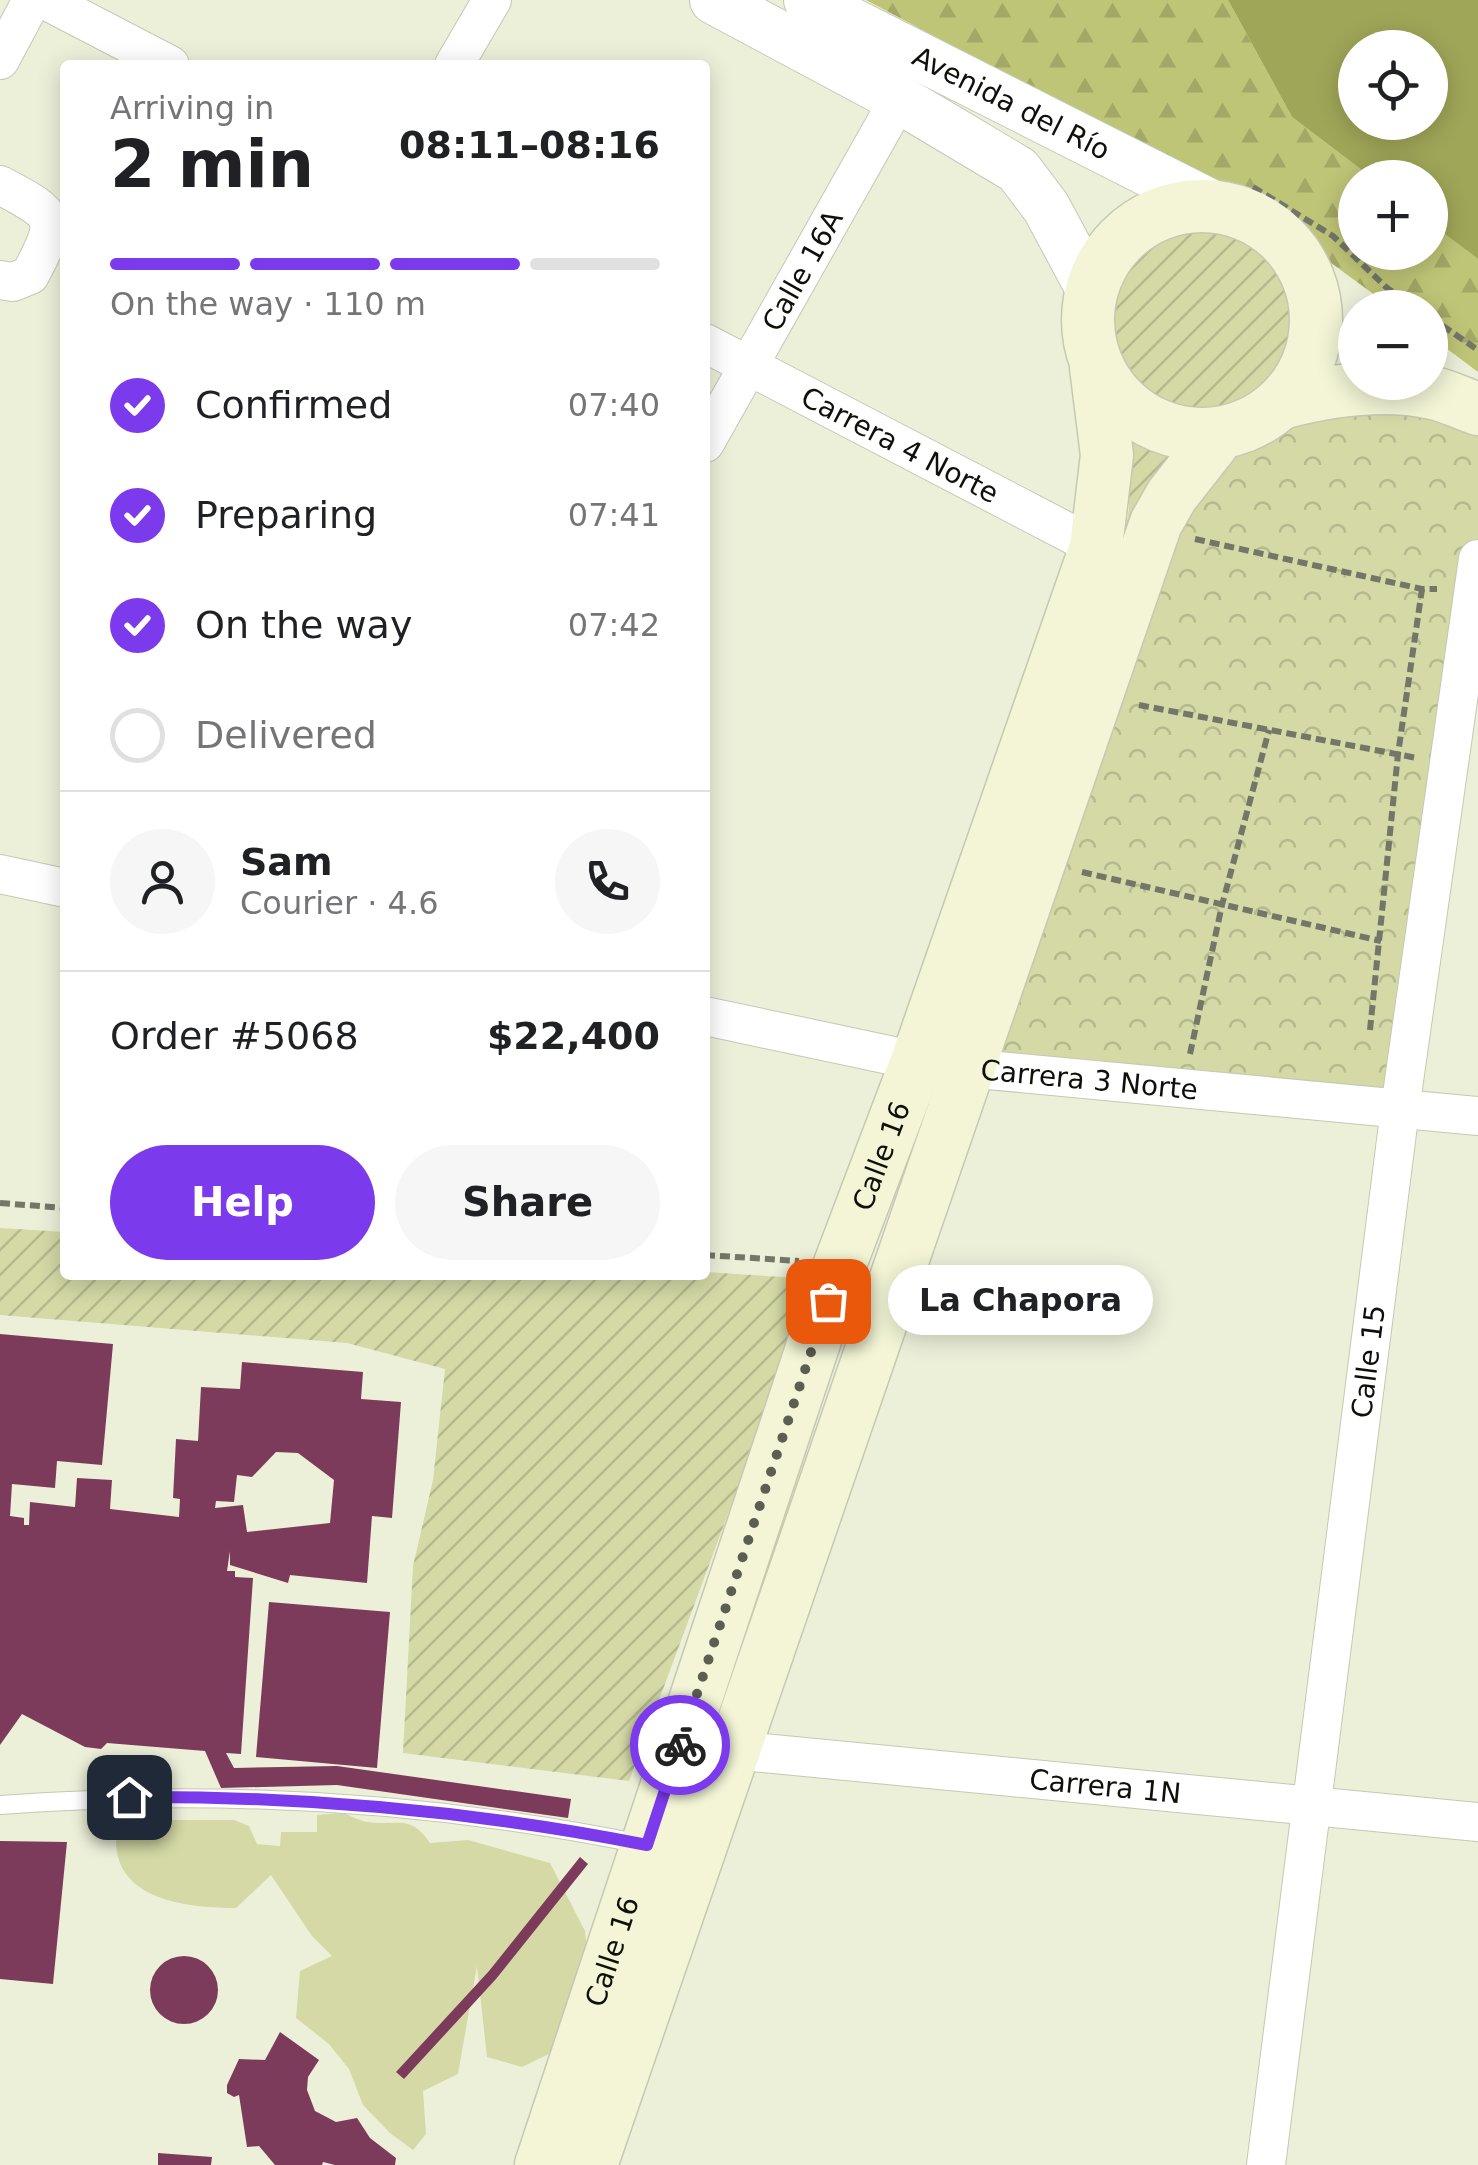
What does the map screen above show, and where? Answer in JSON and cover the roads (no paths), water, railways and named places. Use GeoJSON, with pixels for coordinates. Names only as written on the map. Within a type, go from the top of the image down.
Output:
{"type":"FeatureCollection","features":[{"type":"Feature","properties":{"kind":"main road"},"geometry":{"type":"LineString","coordinates":[[1215,206],[1244,214],[1270,227],[1291,248],[1309,283],[1317,328],[1311,356],[1299,381],[1281,403],[1254,422],[1218,438],[1179,432],[1148,421],[1122,402],[1096,367],[1088,342],[1087,316],[1090,290],[1101,264],[1116,242],[1137,225],[1162,213],[1215,206]]}},
{"type":"Feature","properties":{"kind":"main road"},"geometry":{"type":"LineString","coordinates":[[1309,283],[1338,300]]}},
{"type":"Feature","properties":{"kind":"main road"},"geometry":{"type":"LineString","coordinates":[[1448,364],[1478,382]]}},
{"type":"Feature","properties":{"kind":"main road","name":"Calle 16"},"geometry":{"type":"LineString","coordinates":[[591,2165],[732,1750],[1096,546],[1107,455],[1096,367]]}},
{"type":"Feature","properties":{"kind":"main road"},"geometry":{"type":"LineString","coordinates":[[1281,403],[1368,388],[1432,393],[1478,410]]}},
{"type":"Feature","properties":{"kind":"main road","name":"Calle 16"},"geometry":{"type":"LineString","coordinates":[[541,2165],[840,1264],[942,1064],[1038,861],[1156,523],[1218,438]]}},
{"type":"Feature","properties":{"kind":"street"},"geometry":{"type":"LineString","coordinates":[[0,60],[32,0]]}},
{"type":"Feature","properties":{"kind":"street"},"geometry":{"type":"LineString","coordinates":[[45,0],[160,60]]}},
{"type":"Feature","properties":{"kind":"street"},"geometry":{"type":"LineString","coordinates":[[457,60],[492,0]]}},
{"type":"Feature","properties":{"kind":"street","name":"Avenida del Río"},"geometry":{"type":"LineString","coordinates":[[714,0],[900,99],[1018,170],[1046,207],[1090,290]]}},
{"type":"Feature","properties":{"kind":"street","name":"Avenida del Río"},"geometry":{"type":"LineString","coordinates":[[808,0],[1215,206]]}},
{"type":"Feature","properties":{"kind":"street","name":"Calle 16A"},"geometry":{"type":"LineString","coordinates":[[710,434],[900,99]]}},
{"type":"Feature","properties":{"kind":"street"},"geometry":{"type":"LineString","coordinates":[[0,185],[42,207],[50,222],[50,237],[30,276],[13,282],[0,280]]}},
{"type":"Feature","properties":{"kind":"street","name":"Carrera 4 Norte"},"geometry":{"type":"LineString","coordinates":[[710,346],[1096,546]]}},
{"type":"Feature","properties":{"kind":"street","name":"Calle 15"},"geometry":{"type":"LineString","coordinates":[[1266,2165],[1400,1110],[1476,575]]}},
{"type":"Feature","properties":{"kind":"street"},"geometry":{"type":"LineString","coordinates":[[0,874],[60,887]]}},
{"type":"Feature","properties":{"kind":"street","name":"Carrera 3 Norte"},"geometry":{"type":"LineString","coordinates":[[710,1017],[942,1064],[1478,1116]]}},
{"type":"Feature","properties":{"kind":"street","name":"Carrera 1N"},"geometry":{"type":"LineString","coordinates":[[732,1750],[1478,1822]]}},
{"type":"Feature","properties":{"kind":"lane"},"geometry":{"type":"LineString","coordinates":[[0,1805],[94,1798],[214,1796],[372,1804],[510,1820],[647,1845]]}},
{"type":"Feature","properties":{"kind":"place","name":"La Chapora"},"geometry":{"type":"Point","coordinates":[828,1301]}}]}
